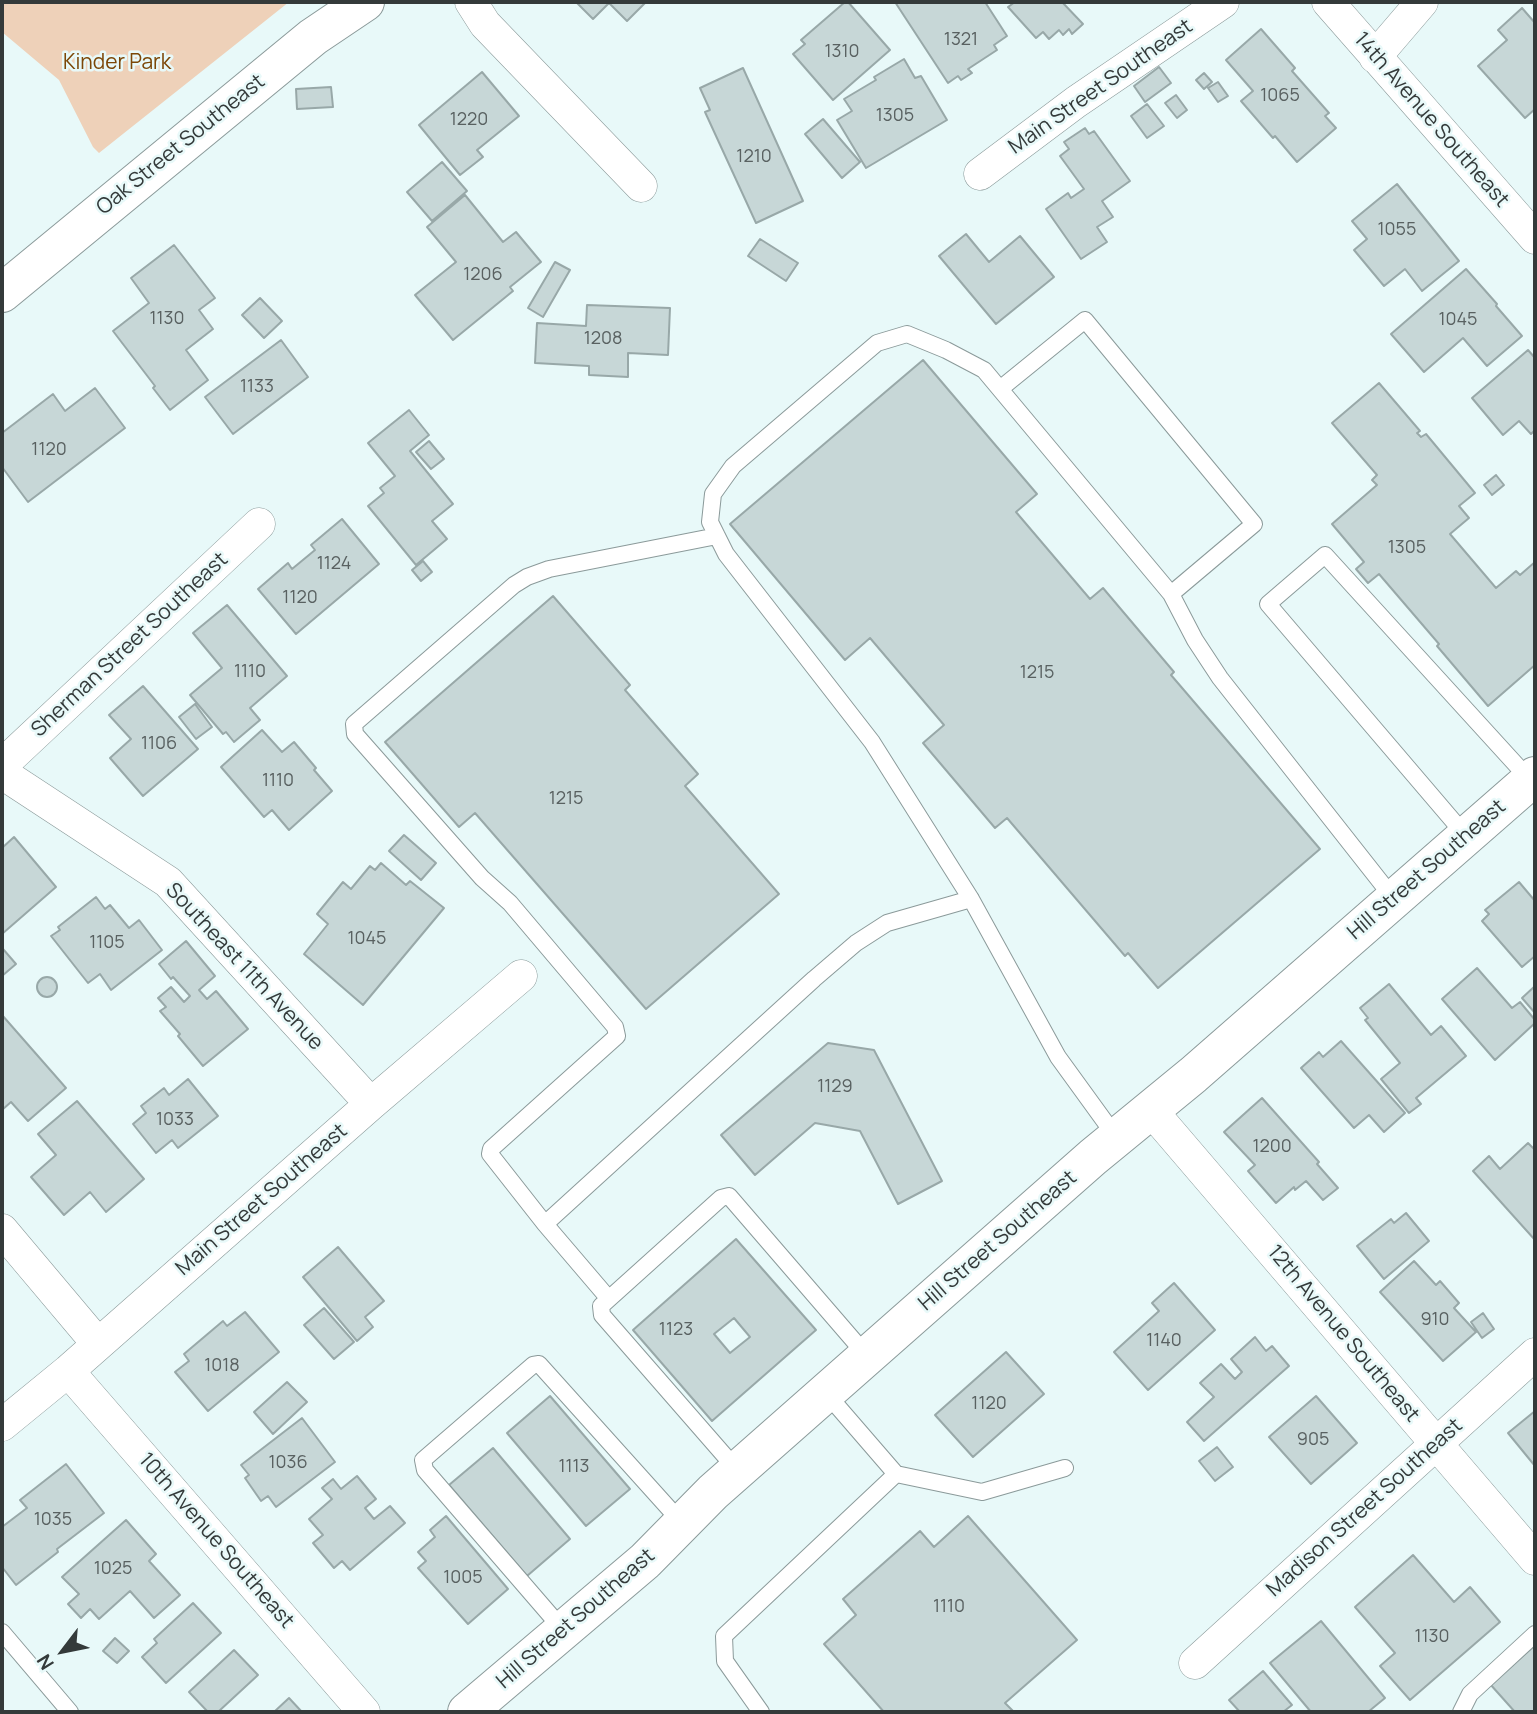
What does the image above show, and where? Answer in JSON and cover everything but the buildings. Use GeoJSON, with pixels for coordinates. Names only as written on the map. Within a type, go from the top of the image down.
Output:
{"type":"FeatureCollection","features":[{"type":"Feature","properties":{"kind":"street","name":"Oak Street Southeast"},"geometry":{"type":"LineString","coordinates":[[2,293],[313,37],[365,2]]}},
{"type":"Feature","properties":{"kind":"street"},"geometry":{"type":"LineString","coordinates":[[471,2],[485,24],[641,186]]}},
{"type":"Feature","properties":{"kind":"street","name":"Main Street Southeast"},"geometry":{"type":"LineString","coordinates":[[980,174],[1076,102],[1223,2]]}},
{"type":"Feature","properties":{"kind":"street","name":"14th Avenue Southeast"},"geometry":{"type":"LineString","coordinates":[[1328,2],[1535,238]]}},
{"type":"Feature","properties":{"kind":"street"},"geometry":{"type":"LineString","coordinates":[[1375,57],[1422,2]]}},
{"type":"Feature","properties":{"kind":"street","name":"Sherman Street Southeast"},"geometry":{"type":"LineString","coordinates":[[2,765],[259,524]]}},
{"type":"Feature","properties":{"kind":"street","name":"Southeast 11th Avenue"},"geometry":{"type":"LineString","coordinates":[[2,773],[168,882],[371,1104]]}},
{"type":"Feature","properties":{"kind":"street","name":"Hill Street Southeast"},"geometry":{"type":"LineString","coordinates":[[467,1712],[645,1561],[713,1492],[867,1356],[1533,778]]}},
{"type":"Feature","properties":{"kind":"street","name":"Main Street Southeast"},"geometry":{"type":"LineString","coordinates":[[2,1424],[68,1371],[371,1104],[521,976]]}},
{"type":"Feature","properties":{"kind":"street","name":"12th Avenue Southeast"},"geometry":{"type":"LineString","coordinates":[[1150,1109],[1535,1559]]}},
{"type":"Feature","properties":{"kind":"street"},"geometry":{"type":"LineString","coordinates":[[2,1230],[98,1344]]}},
{"type":"Feature","properties":{"kind":"street","name":"Madison Street Southeast"},"geometry":{"type":"LineString","coordinates":[[1195,1662],[1535,1354]]}},
{"type":"Feature","properties":{"kind":"street","name":"10th Avenue Southeast"},"geometry":{"type":"LineString","coordinates":[[68,1371],[365,1712]]}},
{"type":"Feature","properties":{"kind":"lane"},"geometry":{"type":"LineString","coordinates":[[1000,389],[1085,320],[1254,524],[1171,594]]}},
{"type":"Feature","properties":{"kind":"lane"},"geometry":{"type":"LineString","coordinates":[[1116,1138],[1058,1057],[971,899],[873,742],[726,554],[710,522],[713,494],[733,466],[877,343],[907,334],[985,370],[1171,594],[1195,640],[1220,678],[1394,899]]}},
{"type":"Feature","properties":{"kind":"lane"},"geometry":{"type":"LineString","coordinates":[[609,1298],[490,1154],[492,1149],[617,1036],[615,1027],[510,903],[482,878],[355,734],[354,724],[514,585],[527,577],[550,569],[717,536]]}},
{"type":"Feature","properties":{"kind":"lane"},"geometry":{"type":"LineString","coordinates":[[1466,836],[1268,604],[1325,555],[1533,778]]}},
{"type":"Feature","properties":{"kind":"lane"},"geometry":{"type":"LineString","coordinates":[[545,1223],[856,943],[887,923],[971,899]]}},
{"type":"Feature","properties":{"kind":"lane"},"geometry":{"type":"LineString","coordinates":[[738,1471],[602,1315],[601,1306],[721,1198],[729,1196],[867,1356]]}},
{"type":"Feature","properties":{"kind":"lane"},"geometry":{"type":"LineString","coordinates":[[564,1631],[425,1470],[423,1460],[533,1365],[539,1364],[682,1523]]}},
{"type":"Feature","properties":{"kind":"lane"},"geometry":{"type":"LineString","coordinates":[[826,1394],[896,1474],[982,1492],[1065,1468]]}},
{"type":"Feature","properties":{"kind":"lane"},"geometry":{"type":"LineString","coordinates":[[761,1712],[725,1661],[724,1636],[896,1474]]}},
{"type":"Feature","properties":{"kind":"lane"},"geometry":{"type":"LineString","coordinates":[[2,1632],[70,1712]]}},
{"type":"Feature","properties":{"kind":"lane"},"geometry":{"type":"LineString","coordinates":[[1461,1712],[1470,1693],[1535,1634]]}},
{"type":"Feature","properties":{"kind":"green space","name":"Kinder Park"},"geometry":{"type":"Polygon","coordinates":[[[2,2],[289,2],[99,153],[93,147],[59,80],[2,32],[2,2]]]}}]}
